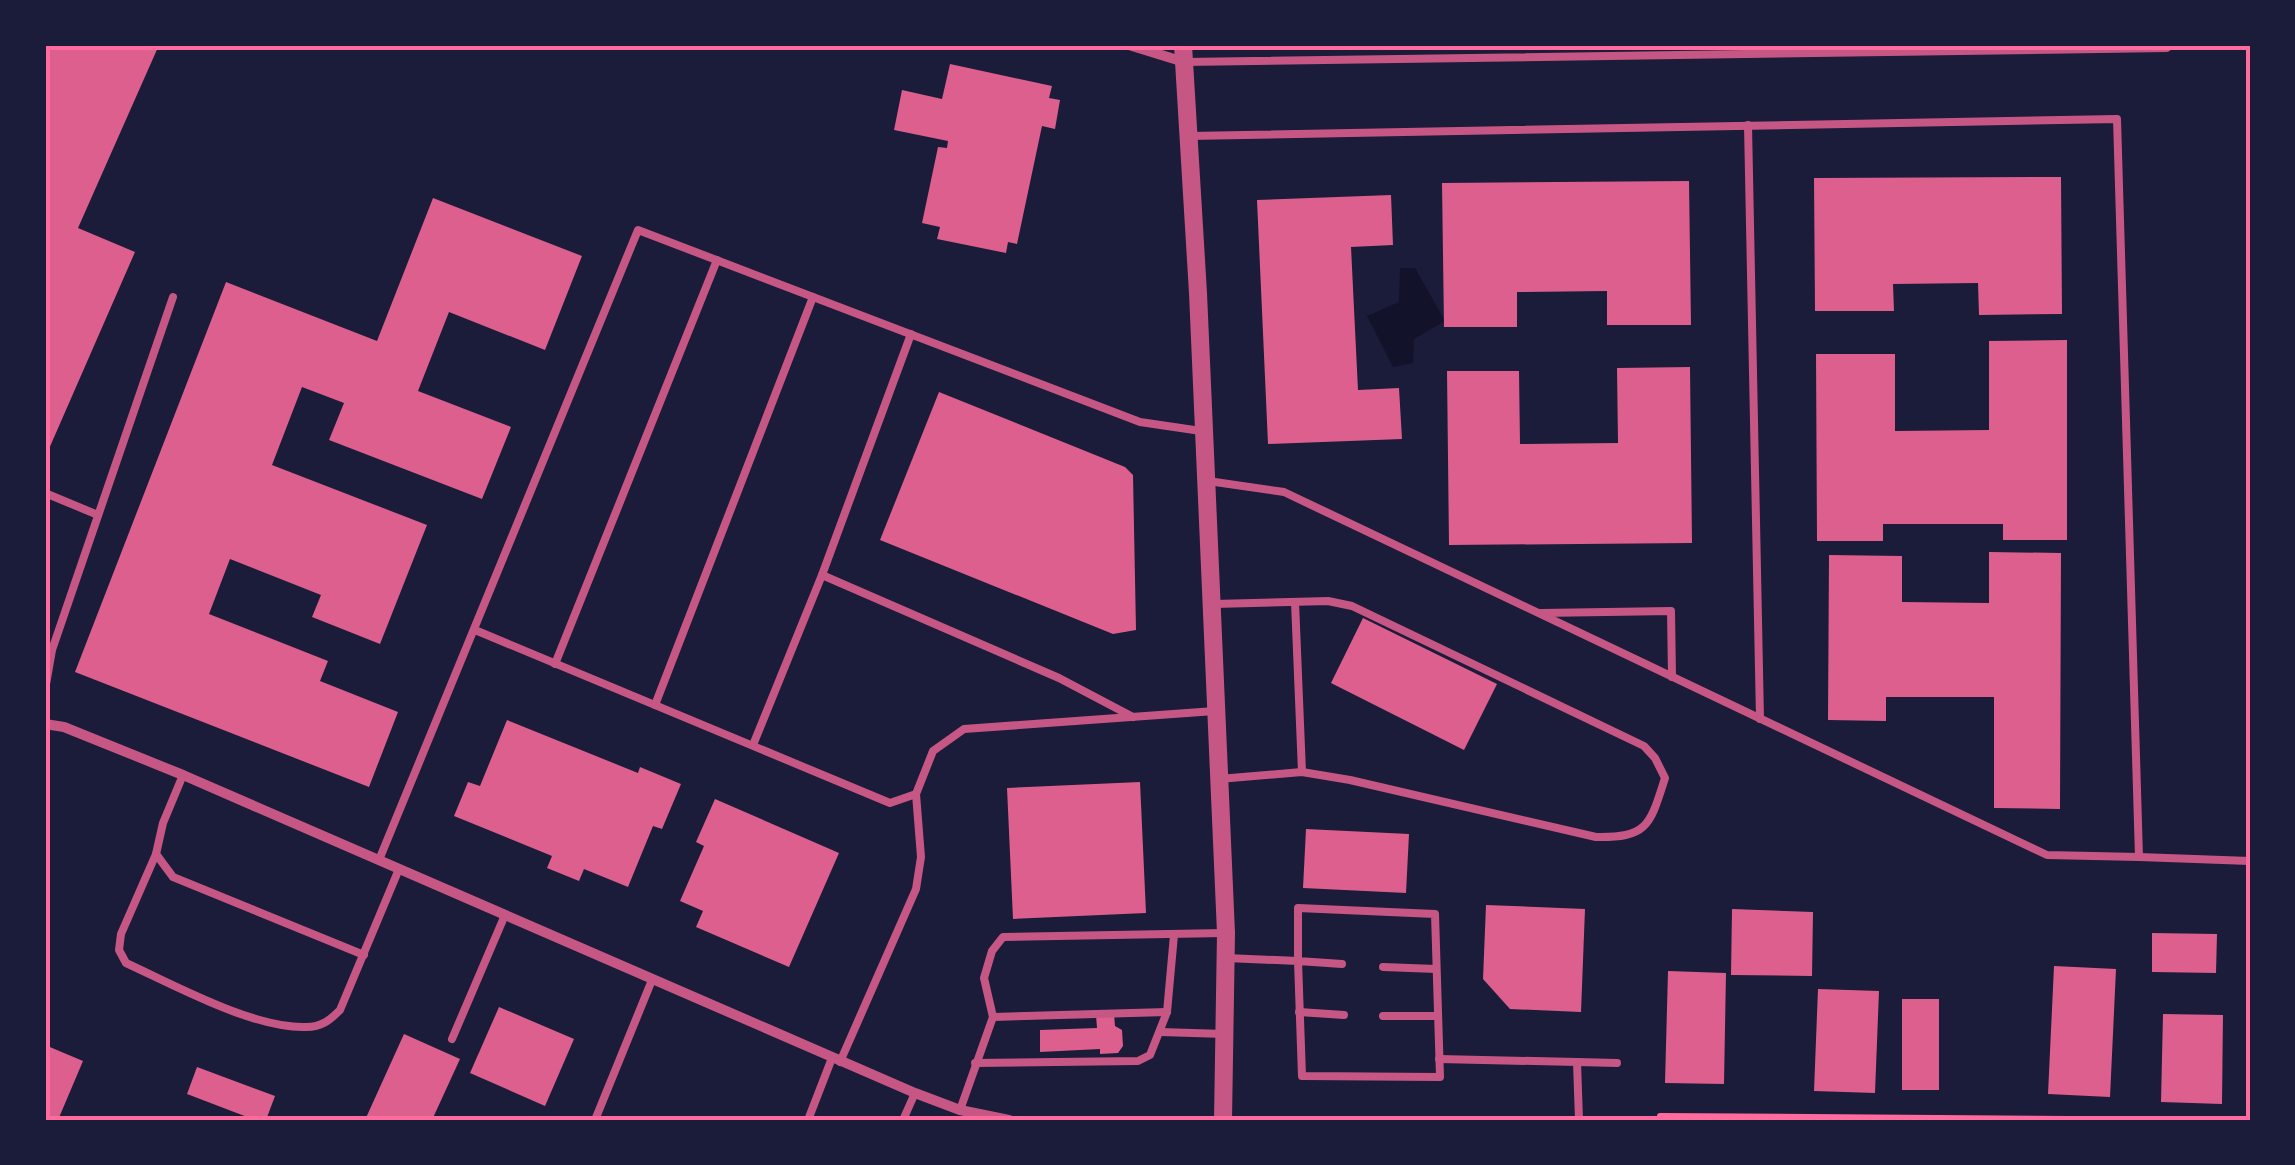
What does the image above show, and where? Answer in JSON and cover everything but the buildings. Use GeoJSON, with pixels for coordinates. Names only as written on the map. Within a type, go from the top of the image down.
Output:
{"type":"FeatureCollection","features":[{"type":"Feature","properties":{"kind":"street"},"geometry":{"type":"LineString","coordinates":[[1128,45],[1184,54],[1226,933],[1223,1120]]}},
{"type":"Feature","properties":{"kind":"street"},"geometry":{"type":"LineString","coordinates":[[45,724],[64,727],[183,775],[914,1093],[960,1110],[1006,1120]]}},
{"type":"Feature","properties":{"kind":"lane"},"geometry":{"type":"LineString","coordinates":[[1184,54],[2170,45]]}},
{"type":"Feature","properties":{"kind":"lane"},"geometry":{"type":"LineString","coordinates":[[1189,136],[2117,120],[2140,856]]}},
{"type":"Feature","properties":{"kind":"lane"},"geometry":{"type":"LineString","coordinates":[[1748,124],[1760,719]]}},
{"type":"Feature","properties":{"kind":"lane"},"geometry":{"type":"LineString","coordinates":[[378,860],[638,230],[1140,422],[1204,432]]}},
{"type":"Feature","properties":{"kind":"lane"},"geometry":{"type":"LineString","coordinates":[[555,664],[717,260]]}},
{"type":"Feature","properties":{"kind":"lane"},"geometry":{"type":"LineString","coordinates":[[45,690],[50,643],[173,297]]}},
{"type":"Feature","properties":{"kind":"lane"},"geometry":{"type":"LineString","coordinates":[[655,705],[812,297]]}},
{"type":"Feature","properties":{"kind":"lane"},"geometry":{"type":"LineString","coordinates":[[753,745],[822,575],[910,334]]}},
{"type":"Feature","properties":{"kind":"lane"},"geometry":{"type":"LineString","coordinates":[[1206,480],[1284,492],[2046,855],[2250,861]]}},
{"type":"Feature","properties":{"kind":"lane"},"geometry":{"type":"LineString","coordinates":[[45,493],[98,515]]}},
{"type":"Feature","properties":{"kind":"lane"},"geometry":{"type":"LineString","coordinates":[[822,575],[1059,678],[1133,718]]}},
{"type":"Feature","properties":{"kind":"lane"},"geometry":{"type":"LineString","coordinates":[[1212,604],[1328,601],[1352,606],[1644,746],[1656,758],[1665,778],[1652,817],[1641,832],[1624,837],[1596,837],[1302,772],[1219,778]]}},
{"type":"Feature","properties":{"kind":"lane"},"geometry":{"type":"LineString","coordinates":[[1295,602],[1302,772]]}},
{"type":"Feature","properties":{"kind":"lane"},"geometry":{"type":"LineString","coordinates":[[1538,613],[1670,611],[1672,677]]}},
{"type":"Feature","properties":{"kind":"lane"},"geometry":{"type":"LineString","coordinates":[[475,630],[890,803],[916,794]]}},
{"type":"Feature","properties":{"kind":"lane"},"geometry":{"type":"LineString","coordinates":[[808,1120],[916,888],[921,857],[916,794],[933,750],[964,729],[1215,712]]}},
{"type":"Feature","properties":{"kind":"lane"},"geometry":{"type":"LineString","coordinates":[[183,775],[162,824],[156,854],[121,934],[119,950],[126,963],[256,1020],[306,1028],[327,1023],[340,1010],[398,869]]}},
{"type":"Feature","properties":{"kind":"lane"},"geometry":{"type":"LineString","coordinates":[[156,854],[173,877],[364,955]]}},
{"type":"Feature","properties":{"kind":"lane"},"geometry":{"type":"LineString","coordinates":[[1298,908],[1435,914],[1436,970],[1440,1077],[1302,1076],[1298,908]]}},
{"type":"Feature","properties":{"kind":"lane"},"geometry":{"type":"LineString","coordinates":[[452,1039],[505,915]]}},
{"type":"Feature","properties":{"kind":"lane"},"geometry":{"type":"LineString","coordinates":[[960,1110],[993,1017],[984,978],[992,951],[1003,937],[1226,933]]}},
{"type":"Feature","properties":{"kind":"lane"},"geometry":{"type":"LineString","coordinates":[[974,1063],[1138,1061],[1150,1055],[1167,1012],[1174,935]]}},
{"type":"Feature","properties":{"kind":"lane"},"geometry":{"type":"LineString","coordinates":[[1226,958],[1342,964]]}},
{"type":"Feature","properties":{"kind":"lane"},"geometry":{"type":"LineString","coordinates":[[1384,968],[1436,970]]}},
{"type":"Feature","properties":{"kind":"lane"},"geometry":{"type":"LineString","coordinates":[[595,1120],[652,980]]}},
{"type":"Feature","properties":{"kind":"lane"},"geometry":{"type":"LineString","coordinates":[[993,1017],[1167,1012]]}},
{"type":"Feature","properties":{"kind":"lane"},"geometry":{"type":"LineString","coordinates":[[1299,1012],[1344,1015]]}},
{"type":"Feature","properties":{"kind":"lane"},"geometry":{"type":"LineString","coordinates":[[1382,1016],[1438,1016]]}},
{"type":"Feature","properties":{"kind":"lane"},"geometry":{"type":"LineString","coordinates":[[1160,1032],[1226,1034]]}},
{"type":"Feature","properties":{"kind":"lane"},"geometry":{"type":"LineString","coordinates":[[1438,1060],[1617,1063]]}},
{"type":"Feature","properties":{"kind":"lane"},"geometry":{"type":"LineString","coordinates":[[1578,1062],[1579,1120]]}},
{"type":"Feature","properties":{"kind":"lane"},"geometry":{"type":"LineString","coordinates":[[902,1120],[914,1093]]}},
{"type":"Feature","properties":{"kind":"path"},"geometry":{"type":"LineString","coordinates":[[1660,1116],[2223,1120]]}},
{"type":"Feature","properties":{"kind":"shaded area"},"geometry":{"type":"Polygon","coordinates":[[[1400,268],[1415,268],[1445,321],[1414,339],[1413,363],[1393,367],[1367,316],[1399,302],[1400,268]]]}}]}
